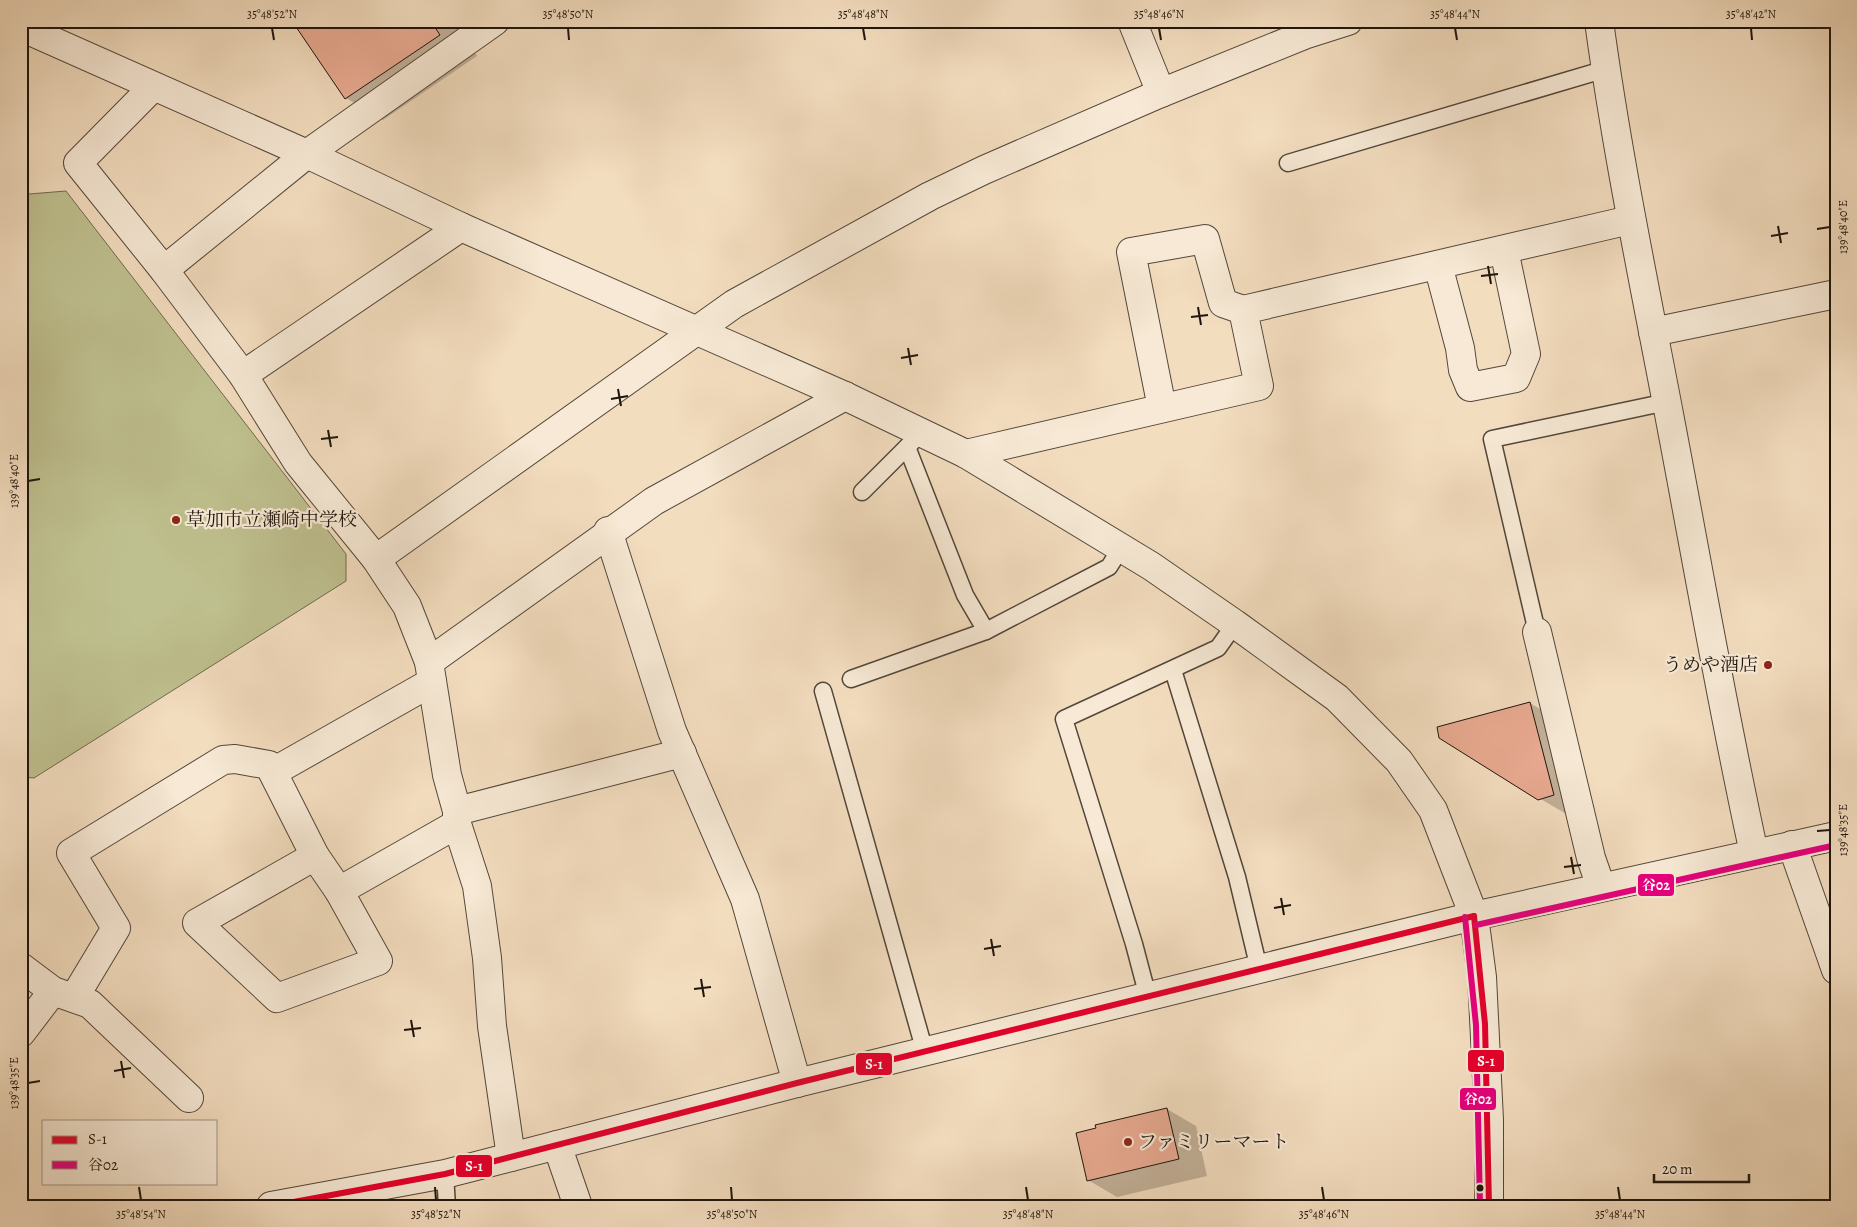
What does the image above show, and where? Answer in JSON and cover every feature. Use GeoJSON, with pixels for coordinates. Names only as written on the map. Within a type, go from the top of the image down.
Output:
{"type":"FeatureCollection","features":[{"type":"Feature","properties":{"kind":"street"},"geometry":{"type":"LineString","coordinates":[[164,270],[307,154],[495,21]]}},
{"type":"Feature","properties":{"kind":"street"},"geometry":{"type":"LineString","coordinates":[[1132,21],[1161,93]]}},
{"type":"Feature","properties":{"kind":"street"},"geometry":{"type":"LineString","coordinates":[[376,559],[734,304],[930,196],[984,170],[1161,93],[1304,35],[1348,21]]}},
{"type":"Feature","properties":{"kind":"street"},"geometry":{"type":"LineString","coordinates":[[1599,21],[1630,220],[1667,402],[1731,749],[1754,852]]}},
{"type":"Feature","properties":{"kind":"street"},"geometry":{"type":"LineString","coordinates":[[21,27],[307,154],[461,227],[845,396],[914,440],[966,454],[1121,548],[1235,624],[1337,698],[1400,761],[1434,810],[1474,916],[1482,976],[1489,1120],[1490,1206]]}},
{"type":"Feature","properties":{"kind":"street"},"geometry":{"type":"LineString","coordinates":[[153,87],[78,163],[164,270],[243,375],[298,463],[376,559],[406,606],[430,672],[447,775],[477,886],[488,958],[492,1026],[511,1157]]}},
{"type":"Feature","properties":{"kind":"street"},"geometry":{"type":"LineString","coordinates":[[1162,408],[1132,252],[1205,239],[1223,303],[1243,310],[1630,220]]}},
{"type":"Feature","properties":{"kind":"street"},"geometry":{"type":"LineString","coordinates":[[243,375],[461,227]]}},
{"type":"Feature","properties":{"kind":"street"},"geometry":{"type":"LineString","coordinates":[[1438,265],[1460,348],[1463,370],[1470,387],[1516,378],[1526,354],[1504,250]]}},
{"type":"Feature","properties":{"kind":"street"},"geometry":{"type":"LineString","coordinates":[[1653,332],[1836,294]]}},
{"type":"Feature","properties":{"kind":"street"},"geometry":{"type":"LineString","coordinates":[[966,454],[1259,386],[1243,310]]}},
{"type":"Feature","properties":{"kind":"street"},"geometry":{"type":"LineString","coordinates":[[273,772],[430,672],[608,531],[654,501],[845,396]]}},
{"type":"Feature","properties":{"kind":"street"},"geometry":{"type":"LineString","coordinates":[[608,531],[672,731],[745,899],[797,1083]]}},
{"type":"Feature","properties":{"kind":"street"},"geometry":{"type":"LineString","coordinates":[[1537,632],[1591,858],[1601,886]]}},
{"type":"Feature","properties":{"kind":"street"},"geometry":{"type":"LineString","coordinates":[[339,891],[457,817],[682,752]]}},
{"type":"Feature","properties":{"kind":"street"},"geometry":{"type":"LineString","coordinates":[[21,1032],[64,994],[116,928],[71,853],[223,760],[235,759],[269,765],[315,856],[339,891],[378,961],[277,998],[197,923],[315,856]]}},
{"type":"Feature","properties":{"kind":"street"},"geometry":{"type":"LineString","coordinates":[[271,1206],[445,1174],[797,1083],[1474,916],[1754,852],[1836,836]]}},
{"type":"Feature","properties":{"kind":"street"},"geometry":{"type":"LineString","coordinates":[[1792,845],[1836,970]]}},
{"type":"Feature","properties":{"kind":"street"},"geometry":{"type":"LineString","coordinates":[[21,967],[64,994],[90,1004],[189,1098]]}},
{"type":"Feature","properties":{"kind":"street"},"geometry":{"type":"LineString","coordinates":[[557,1145],[578,1206]]}},
{"type":"Feature","properties":{"kind":"lane"},"geometry":{"type":"LineString","coordinates":[[1288,163],[1606,69]]}},
{"type":"Feature","properties":{"kind":"lane"},"geometry":{"type":"LineString","coordinates":[[1537,632],[1492,439],[1667,402]]}},
{"type":"Feature","properties":{"kind":"lane"},"geometry":{"type":"LineString","coordinates":[[862,492],[914,440],[965,595],[986,631]]}},
{"type":"Feature","properties":{"kind":"lane"},"geometry":{"type":"LineString","coordinates":[[851,679],[986,631],[1109,567],[1121,548]]}},
{"type":"Feature","properties":{"kind":"lane"},"geometry":{"type":"LineString","coordinates":[[1148,997],[1134,944],[1064,719],[1218,648],[1235,624]]}},
{"type":"Feature","properties":{"kind":"lane"},"geometry":{"type":"LineString","coordinates":[[1173,670],[1237,877],[1259,969]]}},
{"type":"Feature","properties":{"kind":"lane"},"geometry":{"type":"LineString","coordinates":[[823,692],[925,1052]]}},
{"type":"Feature","properties":{"kind":"lane"},"geometry":{"type":"LineString","coordinates":[[445,1174],[447,1206]]}},
{"type":"Feature","properties":{"kind":"green space","name":"草加市立瀬崎中学校"},"geometry":{"type":"Polygon","coordinates":[[[66,191],[346,554],[346,581],[34,778],[21,777],[21,200],[29,194],[66,191]]]}},
{"type":"Feature","properties":{"kind":"building"},"geometry":{"type":"Polygon","coordinates":[[[292,21],[431,21],[440,35],[345,99],[292,21]]]}},
{"type":"Feature","properties":{"kind":"building"},"geometry":{"type":"Polygon","coordinates":[[[1530,702],[1554,795],[1538,800],[1439,738],[1437,727],[1530,702]]]}},
{"type":"Feature","properties":{"kind":"building"},"geometry":{"type":"Polygon","coordinates":[[[1167,1108],[1179,1159],[1087,1181],[1076,1133],[1096,1128],[1095,1125],[1167,1108]]]}},
{"type":"Feature","properties":{"kind":"transit line","name":"谷02"},"geometry":{"type":"LineString","coordinates":[[1476,925],[1836,845]]}},
{"type":"Feature","properties":{"kind":"transit line","name":"S-1"},"geometry":{"type":"LineString","coordinates":[[1474,916],[1485,1024],[1489,1206]]}},
{"type":"Feature","properties":{"kind":"transit line","name":"S-1"},"geometry":{"type":"LineString","coordinates":[[272,1206],[445,1174],[797,1083],[1474,916]]}},
{"type":"Feature","properties":{"kind":"transit line","name":"谷02"},"geometry":{"type":"LineString","coordinates":[[1465,917],[1476,1025],[1480,1206]]}},
{"type":"Feature","properties":{"kind":"place","name":"草加市立瀬崎中学校"},"geometry":{"type":"Point","coordinates":[176,520]}},
{"type":"Feature","properties":{"kind":"place","name":"うめや酒店"},"geometry":{"type":"Point","coordinates":[1768,665]}},
{"type":"Feature","properties":{"kind":"place","name":"ファミリーマート"},"geometry":{"type":"Point","coordinates":[1128,1142]}}]}
